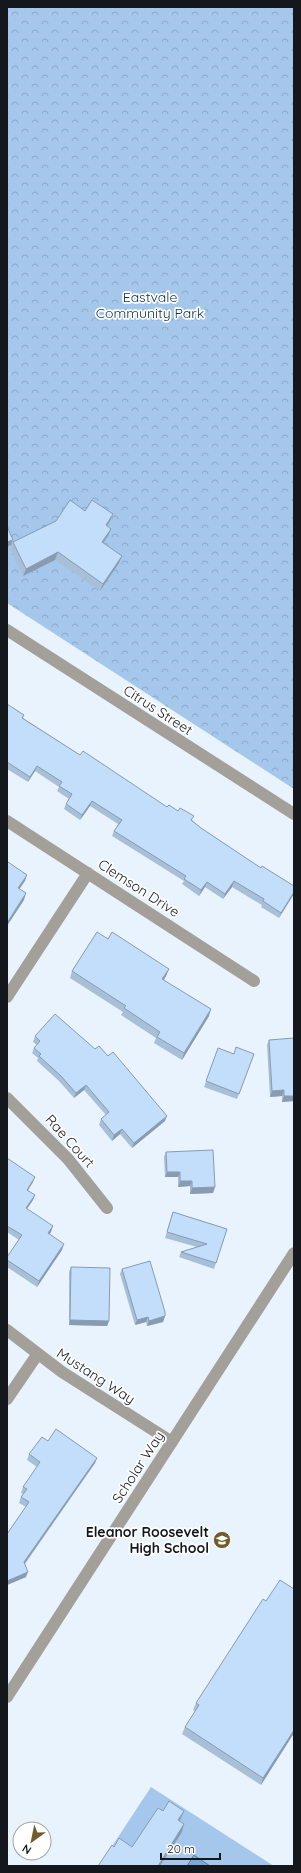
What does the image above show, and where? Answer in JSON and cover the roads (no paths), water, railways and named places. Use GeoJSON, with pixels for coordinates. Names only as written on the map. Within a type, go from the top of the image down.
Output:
{"type":"FeatureCollection","features":[{"type":"Feature","properties":{"kind":"street","name":"Citrus Street"},"geometry":{"type":"LineString","coordinates":[[7,630],[294,814]]}},
{"type":"Feature","properties":{"kind":"street","name":"Clemson Drive"},"geometry":{"type":"LineString","coordinates":[[7,821],[254,981]]}},
{"type":"Feature","properties":{"kind":"street"},"geometry":{"type":"LineString","coordinates":[[7,997],[88,873]]}},
{"type":"Feature","properties":{"kind":"street","name":"Rae Court"},"geometry":{"type":"LineString","coordinates":[[7,1098],[68,1159],[107,1208]]}},
{"type":"Feature","properties":{"kind":"street","name":"Scholar Way"},"geometry":{"type":"LineString","coordinates":[[7,1697],[294,1254]]}},
{"type":"Feature","properties":{"kind":"street","name":"Mustang Way"},"geometry":{"type":"LineString","coordinates":[[7,1330],[37,1355],[172,1442]]}},
{"type":"Feature","properties":{"kind":"street"},"geometry":{"type":"LineString","coordinates":[[7,1399],[37,1355]]}},
{"type":"Feature","properties":{"kind":"place","name":"Eleanor Roosevelt High School"},"geometry":{"type":"Point","coordinates":[222,1540]}},
{"type":"Feature","properties":{"kind":"park label","name":"Eastvale Community Park"},"geometry":{"type":"Point","coordinates":[150,306]}}]}
